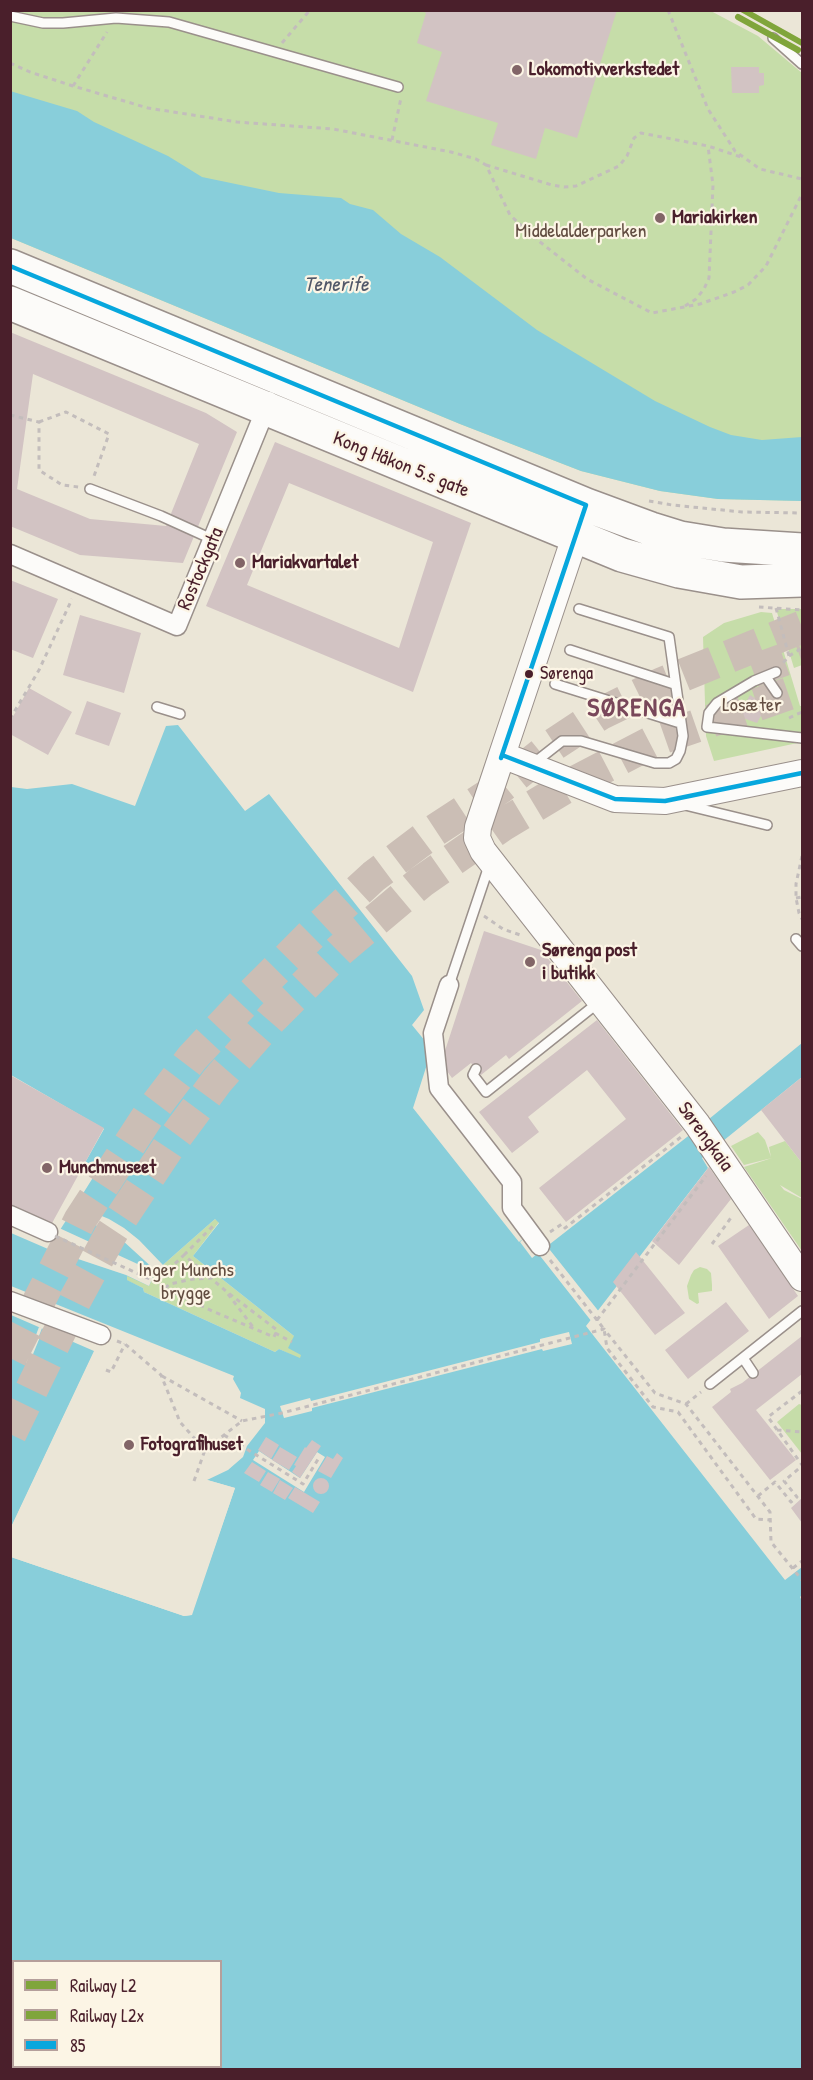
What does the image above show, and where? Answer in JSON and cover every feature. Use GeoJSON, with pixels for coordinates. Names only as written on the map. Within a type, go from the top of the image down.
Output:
{"type":"FeatureCollection","features":[{"type":"Feature","properties":{"kind":"highway","name":"Kong Håkon 5.s gate"},"geometry":{"type":"LineString","coordinates":[[10,266],[586,505],[638,510],[680,538],[749,548],[802,550]]}},
{"type":"Feature","properties":{"kind":"highway","name":"Kong Håkon 5.s gate"},"geometry":{"type":"LineString","coordinates":[[10,303],[622,555],[665,568],[741,582],[802,580]]}},
{"type":"Feature","properties":{"kind":"highway"},"geometry":{"type":"LineString","coordinates":[[638,510],[802,528]]}},
{"type":"Feature","properties":{"kind":"highway"},"geometry":{"type":"LineString","coordinates":[[741,582],[789,601]]}},
{"type":"Feature","properties":{"kind":"street","name":"Rostockgata"},"geometry":{"type":"LineString","coordinates":[[10,554],[177,626],[279,378]]}},
{"type":"Feature","properties":{"kind":"street","name":"Sørengkaia"},"geometry":{"type":"LineString","coordinates":[[586,505],[509,759],[478,827],[479,843],[601,1001],[689,1130],[717,1152],[802,1278]]}},
{"type":"Feature","properties":{"kind":"street"},"geometry":{"type":"LineString","coordinates":[[509,759],[615,799],[665,801],[802,773]]}},
{"type":"Feature","properties":{"kind":"street"},"geometry":{"type":"LineString","coordinates":[[449,986],[434,1033],[439,1089],[512,1182],[512,1208],[538,1244]]}},
{"type":"Feature","properties":{"kind":"street"},"geometry":{"type":"LineString","coordinates":[[10,1215],[52,1234]]}},
{"type":"Feature","properties":{"kind":"street"},"geometry":{"type":"LineString","coordinates":[[10,1301],[101,1335]]}},
{"type":"Feature","properties":{"kind":"lane"},"geometry":{"type":"LineString","coordinates":[[10,16],[43,23],[116,18],[169,22],[398,87]]}},
{"type":"Feature","properties":{"kind":"lane"},"geometry":{"type":"LineString","coordinates":[[773,38],[802,64]]}},
{"type":"Feature","properties":{"kind":"lane"},"geometry":{"type":"LineString","coordinates":[[90,489],[161,516],[214,540]]}},
{"type":"Feature","properties":{"kind":"lane"},"geometry":{"type":"LineString","coordinates":[[509,759],[532,764],[562,741],[581,741],[655,763],[669,763],[676,759],[680,751],[682,736],[669,637],[579,609]]}},
{"type":"Feature","properties":{"kind":"lane"},"geometry":{"type":"LineString","coordinates":[[570,650],[674,684]]}},
{"type":"Feature","properties":{"kind":"lane"},"geometry":{"type":"LineString","coordinates":[[776,672],[717,703],[709,713],[707,727],[802,738]]}},
{"type":"Feature","properties":{"kind":"lane"},"geometry":{"type":"LineString","coordinates":[[766,677],[777,693]]}},
{"type":"Feature","properties":{"kind":"lane"},"geometry":{"type":"LineString","coordinates":[[555,684],[680,723]]}},
{"type":"Feature","properties":{"kind":"lane"},"geometry":{"type":"LineString","coordinates":[[157,707],[180,714]]}},
{"type":"Feature","properties":{"kind":"lane"},"geometry":{"type":"LineString","coordinates":[[665,801],[767,825]]}},
{"type":"Feature","properties":{"kind":"lane"},"geometry":{"type":"LineString","coordinates":[[449,986],[491,861]]}},
{"type":"Feature","properties":{"kind":"lane"},"geometry":{"type":"LineString","coordinates":[[476,1069],[473,1075],[486,1092],[601,1001]]}},
{"type":"Feature","properties":{"kind":"lane"},"geometry":{"type":"LineString","coordinates":[[710,1384],[802,1311]]}},
{"type":"Feature","properties":{"kind":"lane"},"geometry":{"type":"LineString","coordinates":[[743,1358],[753,1373]]}},
{"type":"Feature","properties":{"kind":"path"},"geometry":{"type":"LineString","coordinates":[[274,51],[310,10]]}},
{"type":"Feature","properties":{"kind":"path"},"geometry":{"type":"LineString","coordinates":[[668,10],[708,109],[728,142],[741,157]]}},
{"type":"Feature","properties":{"kind":"path"},"geometry":{"type":"LineString","coordinates":[[73,87],[116,18]]}},
{"type":"Feature","properties":{"kind":"path"},"geometry":{"type":"LineString","coordinates":[[10,63],[73,87],[132,105],[237,122],[333,129],[392,140],[451,152],[476,159],[486,165],[564,187],[576,186],[619,166],[627,156],[633,138],[637,134],[654,135],[708,146],[741,157],[760,169],[802,179]]}},
{"type":"Feature","properties":{"kind":"path"},"geometry":{"type":"LineString","coordinates":[[392,140],[401,104],[398,87]]}},
{"type":"Feature","properties":{"kind":"path"},"geometry":{"type":"LineString","coordinates":[[681,309],[696,299],[709,278],[713,185],[708,146]]}},
{"type":"Feature","properties":{"kind":"path"},"geometry":{"type":"LineString","coordinates":[[486,165],[510,216],[587,279],[652,313],[700,304],[748,285],[766,266],[802,194]]}},
{"type":"Feature","properties":{"kind":"path"},"geometry":{"type":"LineString","coordinates":[[10,415],[39,422],[66,412],[109,434],[90,489],[62,485],[39,470],[39,422]]}},
{"type":"Feature","properties":{"kind":"path"},"geometry":{"type":"LineString","coordinates":[[638,510],[672,505],[732,511],[802,513]]}},
{"type":"Feature","properties":{"kind":"path"},"geometry":{"type":"LineString","coordinates":[[10,719],[39,670],[80,584]]}},
{"type":"Feature","properties":{"kind":"path"},"geometry":{"type":"LineString","coordinates":[[789,601],[789,656]]}},
{"type":"Feature","properties":{"kind":"path"},"geometry":{"type":"LineString","coordinates":[[776,672],[789,656],[802,648]]}},
{"type":"Feature","properties":{"kind":"path"},"geometry":{"type":"LineString","coordinates":[[789,718],[802,712]]}},
{"type":"Feature","properties":{"kind":"path"},"geometry":{"type":"LineString","coordinates":[[802,856],[796,884],[796,898],[802,919]]}},
{"type":"Feature","properties":{"kind":"path"},"geometry":{"type":"LineString","coordinates":[[796,898],[802,897]]}},
{"type":"Feature","properties":{"kind":"path"},"geometry":{"type":"LineString","coordinates":[[474,910],[503,929],[533,939]]}},
{"type":"Feature","properties":{"kind":"path"},"geometry":{"type":"LineString","coordinates":[[689,1130],[565,1228],[562,1224],[538,1244],[655,1393],[686,1404],[770,1512],[771,1542],[802,1580]]}},
{"type":"Feature","properties":{"kind":"path"},"geometry":{"type":"LineString","coordinates":[[597,1320],[704,1180]]}},
{"type":"Feature","properties":{"kind":"path"},"geometry":{"type":"LineString","coordinates":[[712,1244],[733,1215]]}},
{"type":"Feature","properties":{"kind":"path"},"geometry":{"type":"LineString","coordinates":[[154,1281],[215,1224]]}},
{"type":"Feature","properties":{"kind":"path"},"geometry":{"type":"LineString","coordinates":[[52,1234],[274,1337],[277,1330],[184,1255]]}},
{"type":"Feature","properties":{"kind":"path"},"geometry":{"type":"LineString","coordinates":[[165,1288],[170,1284],[213,1278]]}},
{"type":"Feature","properties":{"kind":"path"},"geometry":{"type":"LineString","coordinates":[[228,1292],[255,1330]]}},
{"type":"Feature","properties":{"kind":"path"},"geometry":{"type":"LineString","coordinates":[[194,1481],[205,1450],[242,1421],[604,1329]]}},
{"type":"Feature","properties":{"kind":"path"},"geometry":{"type":"LineString","coordinates":[[604,1329],[607,1348],[653,1407],[678,1412],[756,1519],[770,1520]]}},
{"type":"Feature","properties":{"kind":"path"},"geometry":{"type":"LineString","coordinates":[[275,1333],[292,1342]]}},
{"type":"Feature","properties":{"kind":"path"},"geometry":{"type":"LineString","coordinates":[[101,1335],[125,1344],[161,1375],[242,1421]]}},
{"type":"Feature","properties":{"kind":"path"},"geometry":{"type":"LineString","coordinates":[[106,1370],[111,1372],[125,1344]]}},
{"type":"Feature","properties":{"kind":"path"},"geometry":{"type":"LineString","coordinates":[[161,1375],[180,1422],[205,1450]]}},
{"type":"Feature","properties":{"kind":"path"},"geometry":{"type":"LineString","coordinates":[[686,1404],[710,1384]]}},
{"type":"Feature","properties":{"kind":"path"},"geometry":{"type":"LineString","coordinates":[[758,1496],[775,1482],[790,1502],[797,1497],[784,1480],[802,1466],[768,1417],[802,1391]]}},
{"type":"Feature","properties":{"kind":"path"},"geometry":{"type":"LineString","coordinates":[[777,1430],[802,1432]]}},
{"type":"Feature","properties":{"kind":"path"},"geometry":{"type":"LineString","coordinates":[[224,1435],[303,1484],[320,1456]]}},
{"type":"Feature","properties":{"kind":"path"},"geometry":{"type":"LineString","coordinates":[[793,1568],[802,1561]]}},
{"type":"Feature","properties":{"kind":"green space","name":"Middelalderparken"},"geometry":{"type":"Polygon","coordinates":[[[709,10],[758,36],[802,73],[802,501],[718,499],[660,491],[581,471],[460,424],[11,238],[10,11],[709,10]]]}},
{"type":"Feature","properties":{"kind":"green space","name":"Losæter"},"geometry":{"type":"Polygon","coordinates":[[[776,609],[802,609],[802,665],[794,668],[776,609]]]}},
{"type":"Feature","properties":{"kind":"green space","name":"Losæter"},"geometry":{"type":"Polygon","coordinates":[[[761,612],[772,613],[800,706],[802,706],[802,742],[714,761],[706,736],[703,637],[724,623],[761,612]]]}},
{"type":"Feature","properties":{"kind":"green space"},"geometry":{"type":"Polygon","coordinates":[[[758,1132],[765,1140],[771,1157],[769,1147],[785,1141],[802,1163],[802,1198],[780,1185],[784,1190],[802,1199],[802,1251],[744,1167],[772,1158],[744,1165],[731,1146],[758,1132]]]}},
{"type":"Feature","properties":{"kind":"green space","name":"Inger Munchs brygge"},"geometry":{"type":"Polygon","coordinates":[[[215,1219],[219,1222],[193,1256],[294,1336],[302,1355],[300,1359],[279,1349],[275,1352],[144,1292],[143,1288],[126,1280],[126,1275],[149,1285],[156,1271],[215,1219]]]}},
{"type":"Feature","properties":{"kind":"green space"},"geometry":{"type":"Polygon","coordinates":[[[700,1267],[711,1273],[712,1291],[698,1293],[699,1303],[697,1304],[689,1299],[687,1286],[694,1270],[700,1267]]]}},
{"type":"Feature","properties":{"kind":"green space"},"geometry":{"type":"Polygon","coordinates":[[[799,1404],[802,1405],[802,1454],[777,1422],[799,1404]]]}},
{"type":"Feature","properties":{"kind":"water","name":"Tenerife"},"geometry":{"type":"Polygon","coordinates":[[[10,91],[77,111],[94,122],[168,156],[202,177],[279,193],[341,198],[350,204],[373,210],[401,234],[440,257],[537,330],[655,401],[731,435],[762,440],[802,437],[802,501],[718,499],[660,491],[581,471],[460,424],[11,238],[10,91]]]}},
{"type":"Feature","properties":{"kind":"water"},"geometry":{"type":"Polygon","coordinates":[[[178,725],[245,811],[269,794],[412,976],[424,1010],[412,1025],[430,1047],[434,1059],[429,1085],[505,1183],[502,1207],[524,1238],[520,1242],[532,1258],[687,1137],[802,1043],[802,1077],[702,1158],[708,1168],[586,1326],[785,1580],[802,1567],[802,1595],[800,1597],[802,1601],[802,2069],[11,2069],[11,1557],[184,1616],[191,1615],[235,1488],[207,1480],[228,1470],[243,1457],[247,1446],[265,1423],[265,1409],[240,1398],[241,1393],[233,1379],[234,1376],[11,1286],[11,1233],[48,1249],[94,1176],[82,1168],[104,1129],[11,1075],[11,787],[27,789],[72,784],[135,806],[166,726],[178,725]],[[215,1219],[156,1271],[149,1286],[127,1276],[127,1280],[143,1288],[144,1292],[275,1352],[279,1349],[300,1358],[301,1355],[288,1348],[294,1336],[193,1256],[219,1223],[215,1219]]]}},
{"type":"Feature","properties":{"kind":"water"},"geometry":{"type":"Polygon","coordinates":[[[11,1315],[94,1351],[11,1527],[11,1315]]]}},
{"type":"Feature","properties":{"kind":"pier"},"geometry":{"type":"Polygon","coordinates":[[[430,1055],[434,1059],[429,1085],[505,1183],[502,1207],[524,1238],[519,1242],[413,1108],[430,1055]]]}},
{"type":"Feature","properties":{"kind":"pier"},"geometry":{"type":"Polygon","coordinates":[[[75,1205],[124,1228],[163,1265],[156,1271],[122,1240],[70,1214],[75,1205]]]}},
{"type":"Feature","properties":{"kind":"pier"},"geometry":{"type":"Polygon","coordinates":[[[57,1227],[155,1272],[149,1286],[126,1275],[48,1249],[47,1245],[57,1227]]]}},
{"type":"Feature","properties":{"kind":"pier"},"geometry":{"type":"Polygon","coordinates":[[[546,1245],[600,1313],[592,1322],[537,1252],[546,1245]]]}},
{"type":"Feature","properties":{"kind":"pier"},"geometry":{"type":"Polygon","coordinates":[[[39,1327],[42,1328],[40,1337],[29,1364],[21,1361],[32,1334],[36,1335],[39,1327]]]}},
{"type":"Feature","properties":{"kind":"pier"},"geometry":{"type":"Polygon","coordinates":[[[569,1332],[572,1344],[543,1351],[542,1349],[312,1408],[312,1411],[284,1418],[280,1406],[310,1398],[311,1401],[540,1342],[540,1339],[569,1332]]]}},
{"type":"Feature","properties":{"kind":"pier"},"geometry":{"type":"Polygon","coordinates":[[[96,1348],[97,1352],[13,1528],[10,1530],[96,1348]]]}},
{"type":"Feature","properties":{"kind":"pier"},"geometry":{"type":"Polygon","coordinates":[[[259,1451],[300,1478],[317,1452],[325,1457],[304,1492],[253,1460],[259,1451]]]}},
{"type":"Feature","properties":{"kind":"pier"},"geometry":{"type":"Polygon","coordinates":[[[204,1479],[235,1488],[192,1615],[184,1616],[11,1557],[11,1554],[184,1613],[189,1612],[232,1490],[206,1483],[204,1479]]]}},
{"type":"Feature","properties":{"kind":"building","name":"Lokomotivverkstedet"},"geometry":{"type":"Polygon","coordinates":[[[420,10],[617,10],[577,138],[545,128],[536,159],[491,145],[498,123],[426,101],[442,52],[417,43],[426,13],[420,10]]]}},
{"type":"Feature","properties":{"kind":"building"},"geometry":{"type":"Polygon","coordinates":[[[731,67],[759,67],[759,73],[764,73],[764,85],[759,86],[759,93],[732,93],[731,67]]]}},
{"type":"Feature","properties":{"kind":"building"},"geometry":{"type":"Polygon","coordinates":[[[10,332],[206,413],[237,432],[183,563],[80,555],[10,526],[10,332]],[[33,374],[17,489],[90,519],[166,526],[199,444],[33,374]]]}},
{"type":"Feature","properties":{"kind":"building","name":"Mariakvartalet"},"geometry":{"type":"Polygon","coordinates":[[[275,442],[471,523],[413,692],[206,606],[275,442]],[[289,483],[247,585],[399,648],[433,542],[289,483]]]}},
{"type":"Feature","properties":{"kind":"building"},"geometry":{"type":"Polygon","coordinates":[[[10,580],[58,599],[33,658],[10,649],[10,580]]]}},
{"type":"Feature","properties":{"kind":"building"},"geometry":{"type":"Polygon","coordinates":[[[80,615],[141,633],[124,693],[63,675],[80,615]]]}},
{"type":"Feature","properties":{"kind":"building"},"geometry":{"type":"Polygon","coordinates":[[[29,688],[72,712],[48,755],[10,734],[10,722],[29,688]]]}},
{"type":"Feature","properties":{"kind":"building"},"geometry":{"type":"Polygon","coordinates":[[[758,693],[764,697],[762,702],[767,705],[757,723],[743,718],[744,716],[740,713],[750,695],[755,698],[758,693]]]}},
{"type":"Feature","properties":{"kind":"building"},"geometry":{"type":"Polygon","coordinates":[[[87,701],[121,713],[109,746],[75,734],[87,701]]]}},
{"type":"Feature","properties":{"kind":"building"},"geometry":{"type":"Polygon","coordinates":[[[484,931],[541,950],[582,1001],[509,1059],[506,1055],[481,1075],[471,1063],[452,1078],[441,1063],[484,931]]]}},
{"type":"Feature","properties":{"kind":"building"},"geometry":{"type":"Polygon","coordinates":[[[597,1020],[683,1130],[566,1222],[539,1188],[626,1119],[587,1070],[528,1117],[539,1132],[512,1153],[479,1112],[597,1020]]]}},
{"type":"Feature","properties":{"kind":"building","name":"Munchmuseet"},"geometry":{"type":"Polygon","coordinates":[[[10,1075],[104,1128],[51,1225],[10,1207],[10,1075]]]}},
{"type":"Feature","properties":{"kind":"building"},"geometry":{"type":"Polygon","coordinates":[[[802,1077],[802,1163],[761,1110],[802,1077]]]}},
{"type":"Feature","properties":{"kind":"building"},"geometry":{"type":"Polygon","coordinates":[[[709,1167],[731,1199],[679,1265],[652,1241],[709,1167]]]}},
{"type":"Feature","properties":{"kind":"building"},"geometry":{"type":"Polygon","coordinates":[[[749,1225],[798,1296],[769,1319],[718,1246],[749,1225]]]}},
{"type":"Feature","properties":{"kind":"building"},"geometry":{"type":"Polygon","coordinates":[[[636,1252],[685,1313],[655,1335],[613,1282],[636,1252]]]}},
{"type":"Feature","properties":{"kind":"building"},"geometry":{"type":"Polygon","coordinates":[[[726,1302],[749,1331],[688,1379],[665,1350],[726,1302]]]}},
{"type":"Feature","properties":{"kind":"building"},"geometry":{"type":"Polygon","coordinates":[[[802,1336],[802,1374],[756,1410],[796,1460],[770,1480],[712,1407],[731,1392],[730,1389],[742,1383],[802,1336]]]}},
{"type":"Feature","properties":{"kind":"building"},"geometry":{"type":"Polygon","coordinates":[[[266,1437],[279,1445],[271,1459],[258,1450],[266,1437]]]}},
{"type":"Feature","properties":{"kind":"building"},"geometry":{"type":"Polygon","coordinates":[[[312,1440],[321,1446],[300,1478],[292,1472],[296,1466],[294,1465],[312,1440]]]}},
{"type":"Feature","properties":{"kind":"building"},"geometry":{"type":"Polygon","coordinates":[[[280,1447],[297,1457],[289,1470],[272,1460],[280,1447]]]}},
{"type":"Feature","properties":{"kind":"building"},"geometry":{"type":"Polygon","coordinates":[[[337,1453],[343,1458],[331,1478],[318,1471],[327,1456],[333,1459],[337,1453]]]}},
{"type":"Feature","properties":{"kind":"building"},"geometry":{"type":"Polygon","coordinates":[[[252,1462],[266,1471],[259,1482],[244,1473],[252,1462]]]}},
{"type":"Feature","properties":{"kind":"building"},"geometry":{"type":"Polygon","coordinates":[[[268,1472],[280,1479],[272,1492],[260,1485],[268,1472]]]}},
{"type":"Feature","properties":{"kind":"building"},"geometry":{"type":"Polygon","coordinates":[[[318,1478],[324,1478],[329,1486],[327,1492],[318,1494],[313,1489],[313,1483],[318,1478]]]}},
{"type":"Feature","properties":{"kind":"building"},"geometry":{"type":"Polygon","coordinates":[[[280,1480],[293,1488],[285,1500],[273,1493],[280,1480]]]}},
{"type":"Feature","properties":{"kind":"building"},"geometry":{"type":"Polygon","coordinates":[[[295,1487],[320,1502],[313,1513],[288,1498],[295,1487]]]}},
{"type":"Feature","properties":{"kind":"building"},"geometry":{"type":"Polygon","coordinates":[[[802,1498],[802,1523],[791,1508],[802,1498]]]}},
{"type":"Feature","properties":{"kind":"ferry route"},"geometry":{"type":"LineString","coordinates":[[10,2068],[33,2070]]}},
{"type":"Feature","properties":{"kind":"tunnel"},"geometry":{"type":"LineString","coordinates":[[10,1358],[80,1220],[148,1116],[192,1058],[250,996],[374,876],[434,831],[501,787],[553,745],[600,714],[661,684],[802,627]]}},
{"type":"Feature","properties":{"kind":"tunnel"},"geometry":{"type":"LineString","coordinates":[[753,671],[802,653]]}},
{"type":"Feature","properties":{"kind":"tunnel"},"geometry":{"type":"LineString","coordinates":[[10,1434],[75,1300],[112,1232],[171,1143],[217,1081],[272,1018],[340,950],[421,882],[504,824],[564,788],[656,740],[802,689]]}},
{"type":"Feature","properties":{"kind":"rail line","name":"L2"},"geometry":{"type":"LineString","coordinates":[[743,10],[802,43]]}},
{"type":"Feature","properties":{"kind":"rail line","name":"L2x"},"geometry":{"type":"LineString","coordinates":[[738,17],[798,50]]}},
{"type":"Feature","properties":{"kind":"transit line","name":"85"},"geometry":{"type":"LineString","coordinates":[[10,266],[586,505],[501,758]]}},
{"type":"Feature","properties":{"kind":"transit line","name":"85"},"geometry":{"type":"LineString","coordinates":[[501,758],[502,755],[615,799],[665,801],[802,773]]}},
{"type":"Feature","properties":{"kind":"place","name":"Lokomotivverkstedet"},"geometry":{"type":"Point","coordinates":[517,70]}},
{"type":"Feature","properties":{"kind":"place","name":"Mariakirken"},"geometry":{"type":"Point","coordinates":[660,218]}},
{"type":"Feature","properties":{"kind":"place","name":"Mariakvartalet"},"geometry":{"type":"Point","coordinates":[240,563]}},
{"type":"Feature","properties":{"kind":"place","name":"Sørenga"},"geometry":{"type":"Point","coordinates":[529,674]}},
{"type":"Feature","properties":{"kind":"place","name":"Sørenga post i butikk"},"geometry":{"type":"Point","coordinates":[530,962]}},
{"type":"Feature","properties":{"kind":"place","name":"Munchmuseet"},"geometry":{"type":"Point","coordinates":[47,1168]}},
{"type":"Feature","properties":{"kind":"place","name":"Fotografihuset"},"geometry":{"type":"Point","coordinates":[129,1445]}},
{"type":"Feature","properties":{"kind":"district","name":"SØRENGA"},"geometry":{"type":"Point","coordinates":[637,709]}}]}
